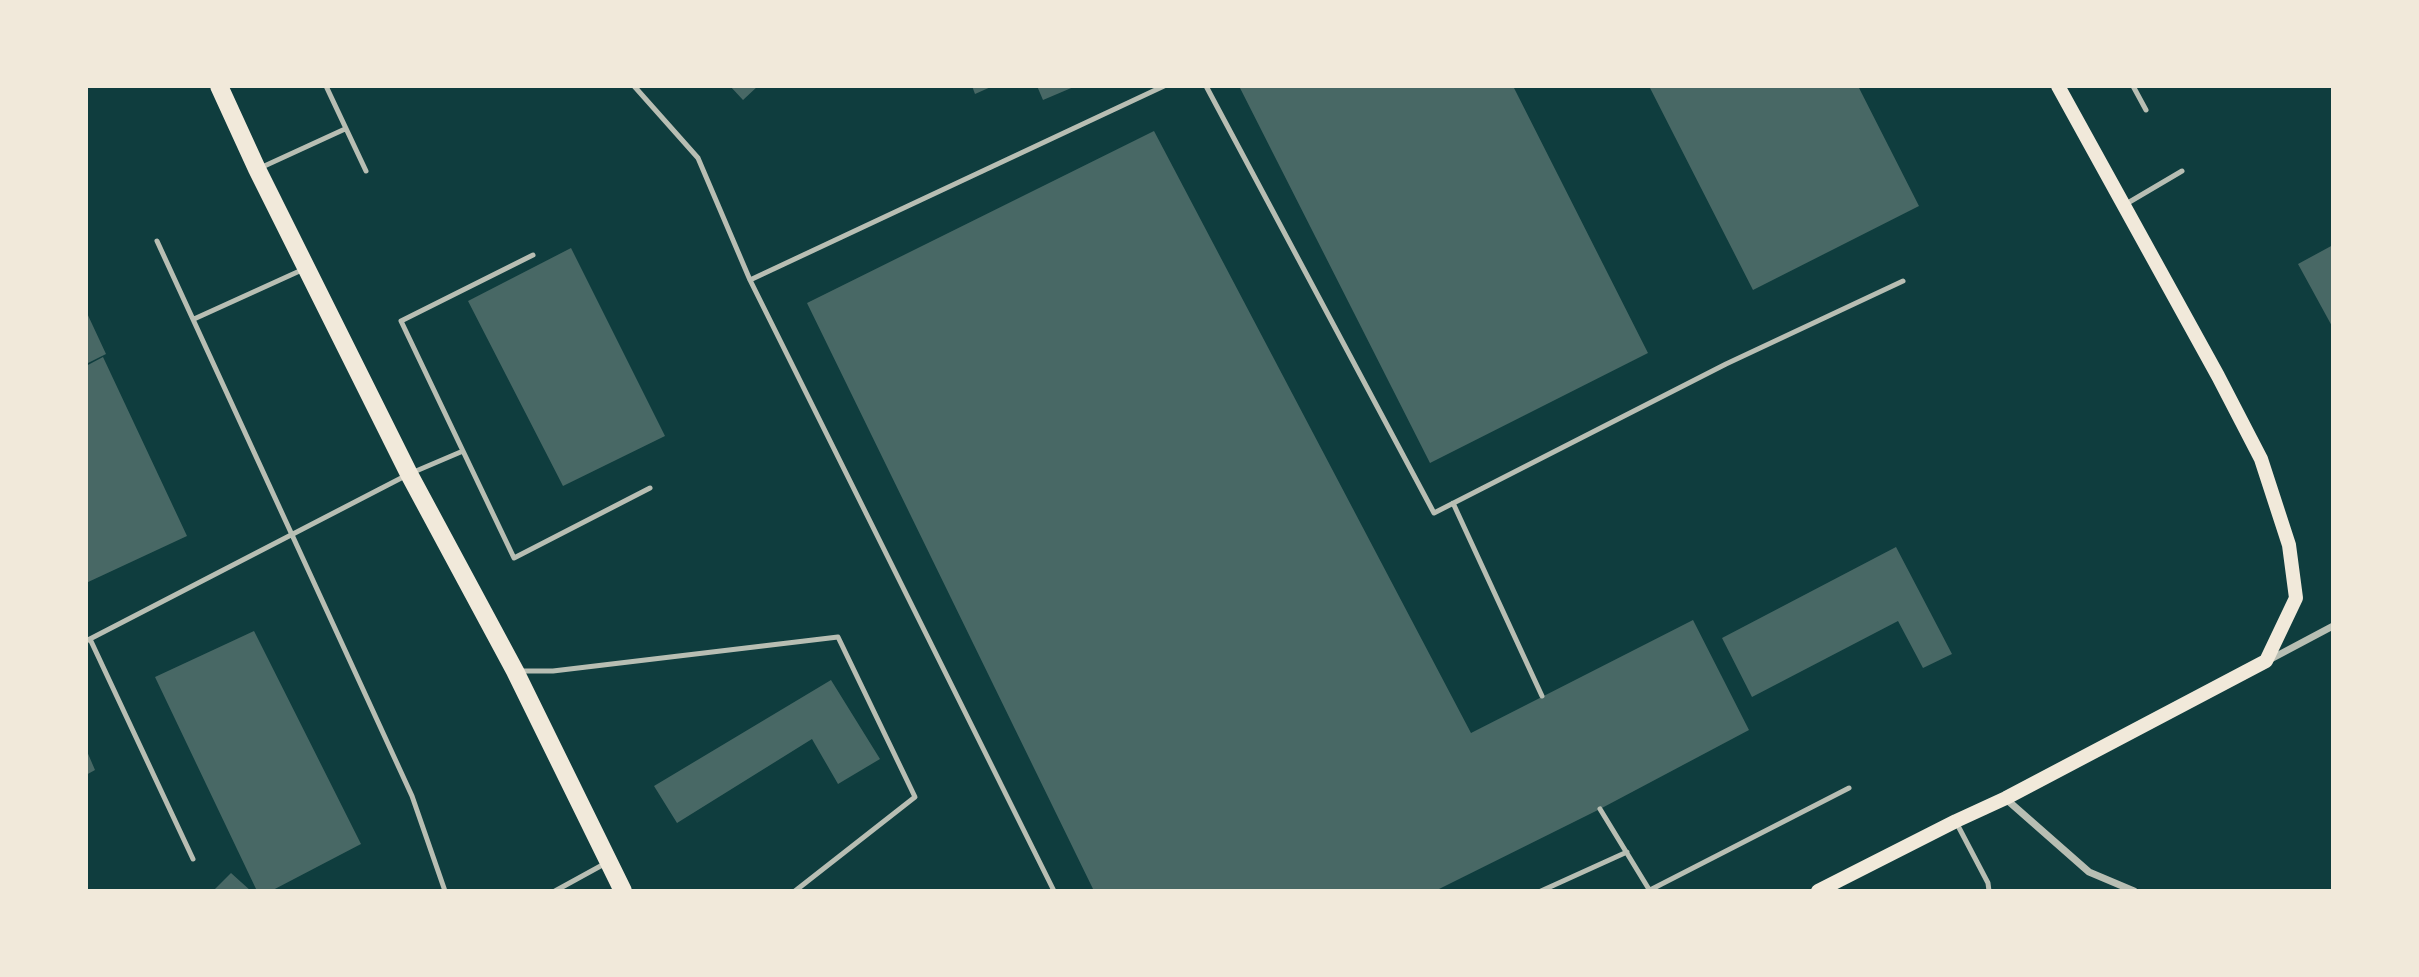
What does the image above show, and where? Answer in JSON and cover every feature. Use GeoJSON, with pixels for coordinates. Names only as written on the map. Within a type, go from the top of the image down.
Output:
{"type":"FeatureCollection","features":[{"type":"Feature","properties":{"kind":"main road"},"geometry":{"type":"LineString","coordinates":[[219,86],[257,169],[409,474],[515,671],[623,891]]}},
{"type":"Feature","properties":{"kind":"main road"},"geometry":{"type":"LineString","coordinates":[[1818,891],[2006,798],[2266,661],[2296,597],[2289,545],[2261,460],[2218,376],[2057,86]]}},
{"type":"Feature","properties":{"kind":"street"},"geometry":{"type":"LineString","coordinates":[[2266,661],[2333,626]]}},
{"type":"Feature","properties":{"kind":"street"},"geometry":{"type":"LineString","coordinates":[[2006,798],[2089,872],[2134,891]]}},
{"type":"Feature","properties":{"kind":"lane"},"geometry":{"type":"LineString","coordinates":[[326,86],[366,171]]}},
{"type":"Feature","properties":{"kind":"lane"},"geometry":{"type":"LineString","coordinates":[[634,86],[698,158],[750,280],[1054,891]]}},
{"type":"Feature","properties":{"kind":"lane"},"geometry":{"type":"LineString","coordinates":[[750,280],[1164,86]]}},
{"type":"Feature","properties":{"kind":"lane"},"geometry":{"type":"LineString","coordinates":[[1206,86],[1434,513],[1726,364],[1903,281]]}},
{"type":"Feature","properties":{"kind":"lane"},"geometry":{"type":"LineString","coordinates":[[2133,86],[2146,110]]}},
{"type":"Feature","properties":{"kind":"lane"},"geometry":{"type":"LineString","coordinates":[[257,169],[345,129]]}},
{"type":"Feature","properties":{"kind":"lane"},"geometry":{"type":"LineString","coordinates":[[2124,205],[2182,171]]}},
{"type":"Feature","properties":{"kind":"lane"},"geometry":{"type":"LineString","coordinates":[[157,241],[412,796],[445,891]]}},
{"type":"Feature","properties":{"kind":"lane"},"geometry":{"type":"LineString","coordinates":[[533,255],[401,321],[514,558],[650,488]]}},
{"type":"Feature","properties":{"kind":"lane"},"geometry":{"type":"LineString","coordinates":[[194,319],[307,267]]}},
{"type":"Feature","properties":{"kind":"lane"},"geometry":{"type":"LineString","coordinates":[[193,859],[88,640],[409,474],[463,451]]}},
{"type":"Feature","properties":{"kind":"lane"},"geometry":{"type":"LineString","coordinates":[[1453,503],[1542,696]]}},
{"type":"Feature","properties":{"kind":"lane"},"geometry":{"type":"LineString","coordinates":[[515,671],[552,671],[838,638],[915,797],[794,891]]}},
{"type":"Feature","properties":{"kind":"lane"},"geometry":{"type":"LineString","coordinates":[[1600,809],[1650,891],[1849,788]]}},
{"type":"Feature","properties":{"kind":"lane"},"geometry":{"type":"LineString","coordinates":[[1956,821],[1988,883],[1989,891]]}},
{"type":"Feature","properties":{"kind":"lane"},"geometry":{"type":"LineString","coordinates":[[1541,891],[1627,852]]}},
{"type":"Feature","properties":{"kind":"lane"},"geometry":{"type":"LineString","coordinates":[[555,891],[608,861]]}},
{"type":"Feature","properties":{"kind":"building"},"geometry":{"type":"Polygon","coordinates":[[[730,86],[758,86],[743,100],[730,86]]]}},
{"type":"Feature","properties":{"kind":"building"},"geometry":{"type":"Polygon","coordinates":[[[972,86],[993,86],[975,94],[972,86]]]}},
{"type":"Feature","properties":{"kind":"building"},"geometry":{"type":"Polygon","coordinates":[[[1037,86],[1076,86],[1043,100],[1037,86]]]}},
{"type":"Feature","properties":{"kind":"building"},"geometry":{"type":"Polygon","coordinates":[[[1239,86],[1513,86],[1648,353],[1430,463],[1239,86]]]}},
{"type":"Feature","properties":{"kind":"building"},"geometry":{"type":"Polygon","coordinates":[[[1649,86],[1858,86],[1919,206],[1753,290],[1649,86]]]}},
{"type":"Feature","properties":{"kind":"building"},"geometry":{"type":"Polygon","coordinates":[[[1154,131],[1471,733],[1693,620],[1749,730],[1600,809],[1435,891],[1094,891],[807,303],[1154,131]]]}},
{"type":"Feature","properties":{"kind":"building"},"geometry":{"type":"Polygon","coordinates":[[[2333,245],[2333,328],[2298,264],[2333,245]]]}},
{"type":"Feature","properties":{"kind":"building"},"geometry":{"type":"Polygon","coordinates":[[[571,248],[665,436],[563,486],[468,301],[571,248]]]}},
{"type":"Feature","properties":{"kind":"building"},"geometry":{"type":"Polygon","coordinates":[[[86,311],[106,354],[86,364],[86,311]]]}},
{"type":"Feature","properties":{"kind":"building"},"geometry":{"type":"Polygon","coordinates":[[[103,357],[187,536],[86,583],[86,366],[103,357]]]}},
{"type":"Feature","properties":{"kind":"building"},"geometry":{"type":"Polygon","coordinates":[[[1896,547],[1952,654],[1923,668],[1898,621],[1752,697],[1722,638],[1896,547]]]}},
{"type":"Feature","properties":{"kind":"building"},"geometry":{"type":"Polygon","coordinates":[[[254,631],[361,844],[271,891],[257,891],[155,677],[254,631]]]}},
{"type":"Feature","properties":{"kind":"building"},"geometry":{"type":"Polygon","coordinates":[[[831,680],[880,759],[838,784],[812,739],[677,823],[654,786],[831,680]]]}},
{"type":"Feature","properties":{"kind":"building"},"geometry":{"type":"Polygon","coordinates":[[[86,749],[95,770],[86,775],[86,749]]]}},
{"type":"Feature","properties":{"kind":"building"},"geometry":{"type":"Polygon","coordinates":[[[231,873],[251,891],[213,891],[231,873]]]}}]}
